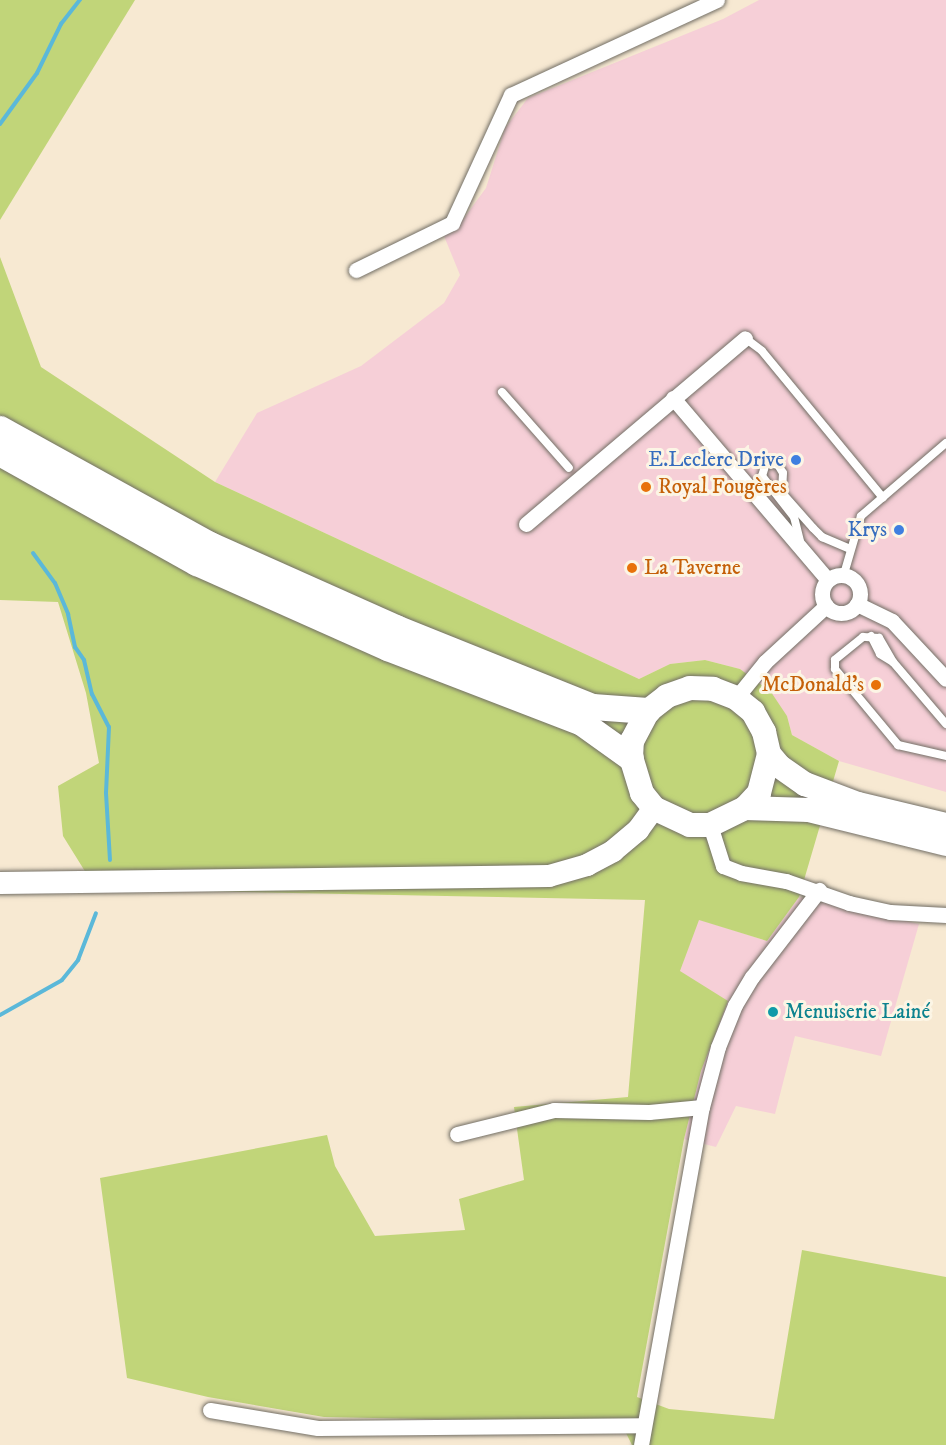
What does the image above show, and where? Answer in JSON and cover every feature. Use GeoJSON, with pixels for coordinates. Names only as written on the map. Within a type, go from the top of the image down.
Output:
{"type":"FeatureCollection","features":[{"type":"Feature","properties":{"kind":"highway"},"geometry":{"type":"LineString","coordinates":[[0,429],[210,545],[396,628],[593,707],[648,711]]}},
{"type":"Feature","properties":{"kind":"highway"},"geometry":{"type":"LineString","coordinates":[[0,453],[197,563],[388,648],[582,723],[631,758]]}},
{"type":"Feature","properties":{"kind":"main road"},"geometry":{"type":"LineString","coordinates":[[946,825],[858,804],[805,784],[779,766],[769,753],[764,732],[753,712],[736,698],[714,689],[690,688],[667,696],[648,711],[633,741],[631,758],[638,785],[654,808],[680,822],[710,825],[745,808],[809,810],[946,844]]}},
{"type":"Feature","properties":{"kind":"main road"},"geometry":{"type":"LineString","coordinates":[[745,808],[763,783],[769,753]]}},
{"type":"Feature","properties":{"kind":"main road"},"geometry":{"type":"LineString","coordinates":[[0,883],[549,876],[587,865],[613,850],[638,830],[654,808]]}},
{"type":"Feature","properties":{"kind":"street"},"geometry":{"type":"LineString","coordinates":[[356,270],[452,223],[511,95],[717,0]]}},
{"type":"Feature","properties":{"kind":"street"},"geometry":{"type":"LineString","coordinates":[[526,524],[745,338]]}},
{"type":"Feature","properties":{"kind":"street"},"geometry":{"type":"LineString","coordinates":[[673,398],[827,579]]}},
{"type":"Feature","properties":{"kind":"street"},"geometry":{"type":"LineString","coordinates":[[844,574],[858,584],[861,594],[857,604],[842,613],[826,606],[822,590],[827,579],[844,574]]}},
{"type":"Feature","properties":{"kind":"street"},"geometry":{"type":"LineString","coordinates":[[857,604],[892,621],[946,679]]}},
{"type":"Feature","properties":{"kind":"street"},"geometry":{"type":"LineString","coordinates":[[736,698],[765,662],[826,606]]}},
{"type":"Feature","properties":{"kind":"street"},"geometry":{"type":"LineString","coordinates":[[710,825],[723,866],[819,890],[849,903],[946,915]]}},
{"type":"Feature","properties":{"kind":"street"},"geometry":{"type":"LineString","coordinates":[[641,1445],[702,1107],[735,1005],[819,890]]}},
{"type":"Feature","properties":{"kind":"street"},"geometry":{"type":"LineString","coordinates":[[457,1134],[554,1110],[649,1112],[702,1107]]}},
{"type":"Feature","properties":{"kind":"street"},"geometry":{"type":"LineString","coordinates":[[210,1410],[318,1428],[644,1425]]}},
{"type":"Feature","properties":{"kind":"lane"},"geometry":{"type":"LineString","coordinates":[[745,338],[770,360],[883,498]]}},
{"type":"Feature","properties":{"kind":"lane"},"geometry":{"type":"LineString","coordinates":[[502,392],[569,468]]}},
{"type":"Feature","properties":{"kind":"lane"},"geometry":{"type":"LineString","coordinates":[[844,574],[861,516],[946,443]]}},
{"type":"Feature","properties":{"kind":"lane"},"geometry":{"type":"LineString","coordinates":[[801,549],[794,517],[762,476],[766,463],[778,465],[783,472],[782,493],[813,528],[822,537],[850,549]]}},
{"type":"Feature","properties":{"kind":"lane"},"geometry":{"type":"LineString","coordinates":[[946,724],[893,662],[879,638],[863,637],[835,660],[835,669],[898,745],[946,756]]}},
{"type":"Feature","properties":{"kind":"shaded area"},"geometry":{"type":"Polygon","coordinates":[[[759,0],[946,0],[946,792],[839,761],[792,735],[787,716],[740,669],[705,660],[670,664],[639,679],[215,482],[257,413],[361,366],[444,303],[460,275],[444,236],[464,218],[486,188],[505,128],[528,98],[723,19],[759,0]]]}},
{"type":"Feature","properties":{"kind":"shaded area"},"geometry":{"type":"Polygon","coordinates":[[[799,897],[919,924],[881,1056],[795,1036],[775,1114],[736,1106],[716,1147],[684,1139],[701,1071],[680,971],[698,919],[767,941],[799,897]]]}},
{"type":"Feature","properties":{"kind":"green space"},"geometry":{"type":"Polygon","coordinates":[[[0,0],[135,0],[0,220],[0,0]]]}},
{"type":"Feature","properties":{"kind":"green space"},"geometry":{"type":"Polygon","coordinates":[[[0,257],[41,367],[215,482],[639,679],[670,664],[705,660],[740,669],[771,692],[787,716],[792,735],[839,761],[799,897],[767,941],[699,920],[680,971],[728,1001],[701,1071],[684,1139],[637,1397],[669,1409],[774,1419],[802,1250],[946,1277],[946,1445],[632,1445],[621,1423],[324,1417],[208,1397],[127,1378],[100,1178],[327,1135],[335,1166],[375,1236],[465,1230],[459,1199],[524,1180],[514,1107],[628,1097],[645,900],[96,889],[63,836],[58,786],[99,763],[86,693],[58,602],[0,600],[0,257]]]}},
{"type":"Feature","properties":{"kind":"waterway"},"geometry":{"type":"LineString","coordinates":[[0,124],[37,73],[61,24],[80,0]]}},
{"type":"Feature","properties":{"kind":"waterway"},"geometry":{"type":"LineString","coordinates":[[33,553],[55,583],[68,614],[75,647],[84,660],[92,694],[109,727],[106,793],[110,860]]}},
{"type":"Feature","properties":{"kind":"waterway"},"geometry":{"type":"LineString","coordinates":[[0,1015],[62,980],[78,960],[96,913]]}},
{"type":"Feature","properties":{"kind":"place","name":"E.Leclerc Drive"},"geometry":{"type":"Point","coordinates":[796,460]}},
{"type":"Feature","properties":{"kind":"place","name":"Royal Fougères"},"geometry":{"type":"Point","coordinates":[646,487]}},
{"type":"Feature","properties":{"kind":"place","name":"Krys"},"geometry":{"type":"Point","coordinates":[899,530]}},
{"type":"Feature","properties":{"kind":"place","name":"La Taverne"},"geometry":{"type":"Point","coordinates":[632,568]}},
{"type":"Feature","properties":{"kind":"place","name":"McDonald's"},"geometry":{"type":"Point","coordinates":[876,685]}},
{"type":"Feature","properties":{"kind":"place","name":"Menuiserie Lainé"},"geometry":{"type":"Point","coordinates":[773,1012]}}]}
